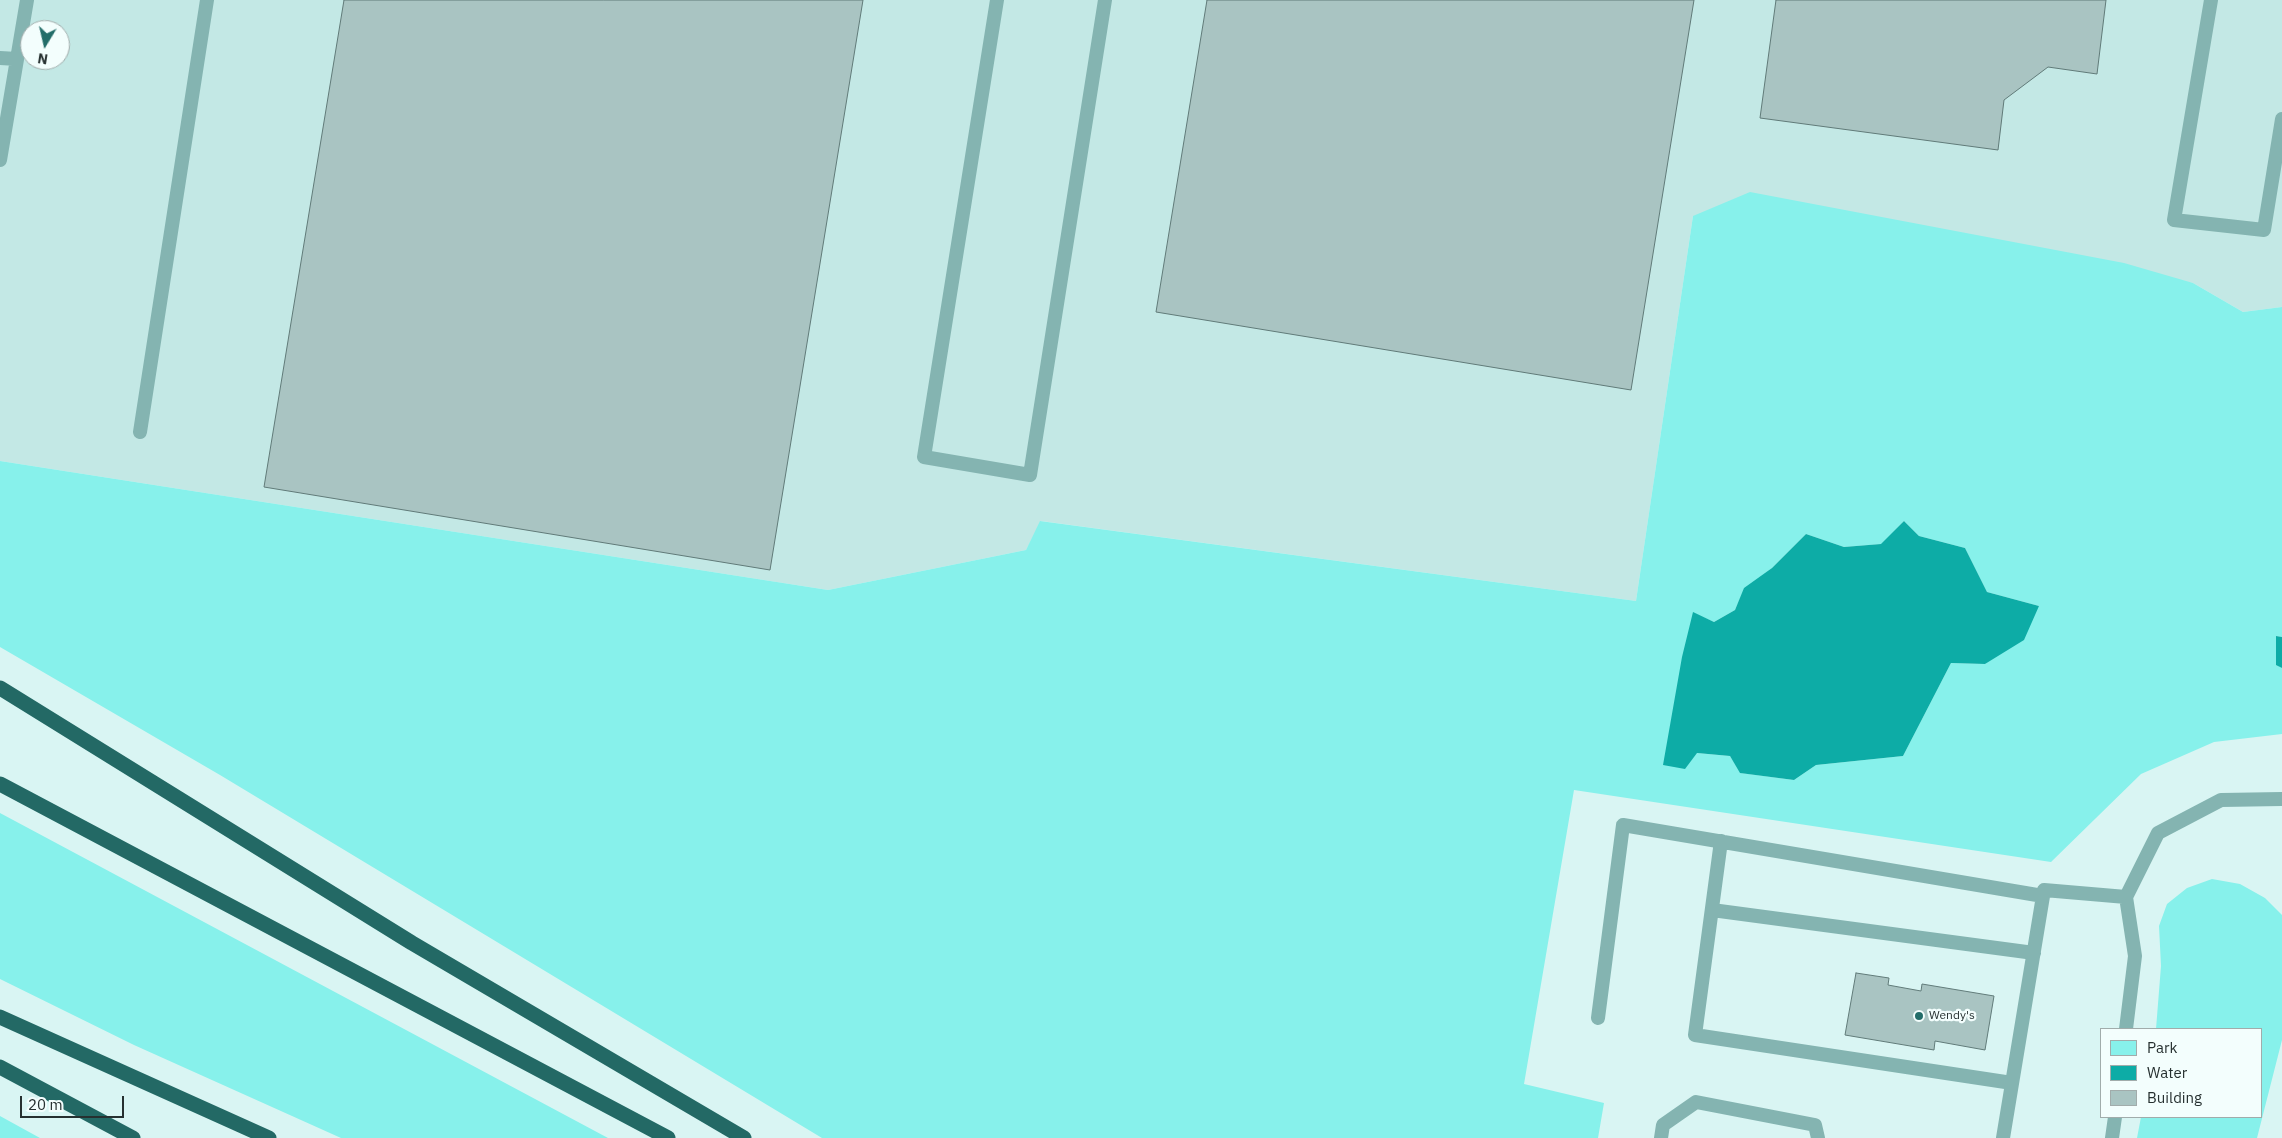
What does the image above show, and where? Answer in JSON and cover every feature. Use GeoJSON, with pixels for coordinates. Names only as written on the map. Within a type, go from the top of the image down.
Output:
{"type":"FeatureCollection","features":[{"type":"Feature","properties":{"kind":"highway"},"geometry":{"type":"LineString","coordinates":[[0,688],[421,948],[744,1138]]}},
{"type":"Feature","properties":{"kind":"highway"},"geometry":{"type":"LineString","coordinates":[[0,784],[668,1138]]}},
{"type":"Feature","properties":{"kind":"highway"},"geometry":{"type":"LineString","coordinates":[[0,1017],[269,1138]]}},
{"type":"Feature","properties":{"kind":"highway"},"geometry":{"type":"LineString","coordinates":[[0,1068],[133,1138]]}},
{"type":"Feature","properties":{"kind":"lane"},"geometry":{"type":"LineString","coordinates":[[0,160],[27,0]]}},
{"type":"Feature","properties":{"kind":"lane"},"geometry":{"type":"LineString","coordinates":[[140,432],[207,0]]}},
{"type":"Feature","properties":{"kind":"lane"},"geometry":{"type":"LineString","coordinates":[[997,0],[924,457],[1030,475],[1105,0]]}},
{"type":"Feature","properties":{"kind":"lane"},"geometry":{"type":"LineString","coordinates":[[2211,0],[2174,220],[2264,230],[2282,119]]}},
{"type":"Feature","properties":{"kind":"lane"},"geometry":{"type":"LineString","coordinates":[[0,58],[17,59]]}},
{"type":"Feature","properties":{"kind":"lane"},"geometry":{"type":"LineString","coordinates":[[2126,1028],[2135,956],[2126,897],[2158,833],[2221,800],[2282,798]]}},
{"type":"Feature","properties":{"kind":"lane"},"geometry":{"type":"LineString","coordinates":[[1598,1018],[1624,825],[2043,896]]}},
{"type":"Feature","properties":{"kind":"lane"},"geometry":{"type":"LineString","coordinates":[[1721,841],[1695,1035],[2012,1083]]}},
{"type":"Feature","properties":{"kind":"lane"},"geometry":{"type":"LineString","coordinates":[[2003,1138],[2044,890],[2126,897]]}},
{"type":"Feature","properties":{"kind":"lane"},"geometry":{"type":"LineString","coordinates":[[1712,910],[2034,953]]}},
{"type":"Feature","properties":{"kind":"lane"},"geometry":{"type":"LineString","coordinates":[[1661,1138],[1663,1125],[1696,1102],[1815,1125],[1818,1138]]}},
{"type":"Feature","properties":{"kind":"lane"},"geometry":{"type":"LineString","coordinates":[[2112,1138],[2115,1118]]}},
{"type":"Feature","properties":{"kind":"shaded area"},"geometry":{"type":"Polygon","coordinates":[[[0,0],[2282,0],[2282,307],[2243,312],[2193,283],[1693,216],[1636,601],[1041,521],[1026,550],[828,590],[0,461],[0,0]]]}},
{"type":"Feature","properties":{"kind":"green space"},"geometry":{"type":"Polygon","coordinates":[[[1750,192],[2124,263],[2193,283],[2243,312],[2282,307],[2282,637],[2276,636],[2276,664],[2282,668],[2282,734],[2214,742],[2141,774],[2051,862],[1574,790],[1524,1084],[1604,1103],[1598,1138],[822,1138],[220,775],[0,647],[0,461],[828,590],[1026,550],[1040,521],[1636,601],[1693,216],[1750,192]],[[1904,521],[1882,544],[1844,547],[1806,534],[1772,568],[1743,592],[1735,610],[1714,622],[1693,613],[1697,753],[1730,756],[1741,773],[1794,780],[1816,765],[1903,756],[1951,663],[1985,664],[2039,606],[1987,592],[1965,548],[1919,536],[1904,521]]]}},
{"type":"Feature","properties":{"kind":"green space"},"geometry":{"type":"Polygon","coordinates":[[[0,813],[608,1138],[341,1138],[134,1045],[0,979],[0,813]]]}},
{"type":"Feature","properties":{"kind":"green space"},"geometry":{"type":"Polygon","coordinates":[[[2212,879],[2240,884],[2265,898],[2282,915],[2282,1040],[2257,1138],[2137,1138],[2141,1118],[2262,1118],[2262,1028],[2156,1028],[2161,966],[2159,926],[2167,904],[2187,888],[2212,879]]]}},
{"type":"Feature","properties":{"kind":"green space"},"geometry":{"type":"Polygon","coordinates":[[[0,1116],[40,1138],[0,1138],[0,1116]]]}},
{"type":"Feature","properties":{"kind":"water"},"geometry":{"type":"Polygon","coordinates":[[[1904,521],[1919,536],[1965,548],[1987,592],[2039,606],[2024,640],[1985,664],[1951,663],[1903,756],[1816,765],[1794,780],[1740,773],[1730,756],[1697,753],[1685,769],[1663,765],[1682,657],[1693,612],[1714,622],[1735,610],[1744,588],[1772,568],[1806,534],[1844,547],[1881,544],[1904,521]]]}},
{"type":"Feature","properties":{"kind":"water"},"geometry":{"type":"Polygon","coordinates":[[[2276,636],[2282,637],[2282,668],[2276,665],[2276,636]]]}},
{"type":"Feature","properties":{"kind":"building"},"geometry":{"type":"Polygon","coordinates":[[[344,0],[863,0],[770,570],[264,487],[344,0]]]}},
{"type":"Feature","properties":{"kind":"building"},"geometry":{"type":"Polygon","coordinates":[[[1207,0],[1694,0],[1631,390],[1156,312],[1207,0]]]}},
{"type":"Feature","properties":{"kind":"building"},"geometry":{"type":"Polygon","coordinates":[[[1776,0],[2106,0],[2097,74],[2048,67],[2004,100],[1998,150],[1760,118],[1776,0]]]}},
{"type":"Feature","properties":{"kind":"building","name":"Wendy's"},"geometry":{"type":"Polygon","coordinates":[[[1856,973],[1889,978],[1888,985],[1921,991],[1922,984],[1994,996],[1985,1050],[1935,1041],[1934,1050],[1845,1035],[1856,973]]]}},
{"type":"Feature","properties":{"kind":"place","name":"Wendy's"},"geometry":{"type":"Point","coordinates":[1919,1016]}}]}
